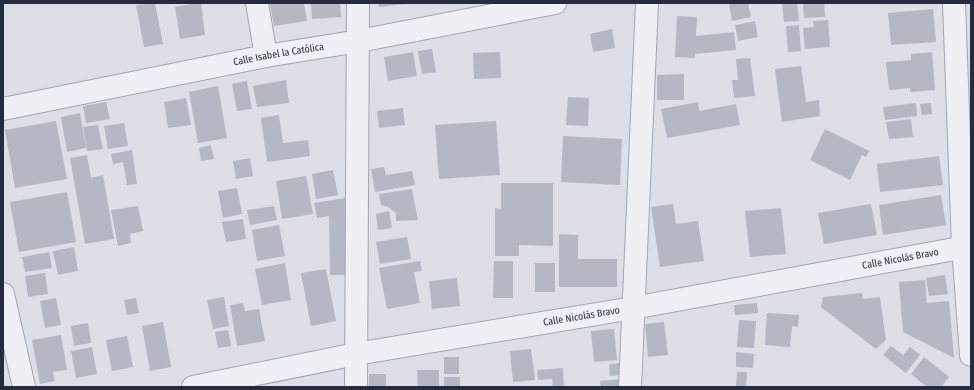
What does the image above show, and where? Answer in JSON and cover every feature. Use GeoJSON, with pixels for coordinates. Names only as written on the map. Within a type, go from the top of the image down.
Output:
{"type":"FeatureCollection","features":[{"type":"Feature","properties":{"kind":"street"},"geometry":{"type":"LineString","coordinates":[[257,3],[266,56]]}},
{"type":"Feature","properties":{"kind":"street"},"geometry":{"type":"LineString","coordinates":[[356,387],[358,3]]}},
{"type":"Feature","properties":{"kind":"street","name":"Calle Isabel la Católica"},"geometry":{"type":"LineString","coordinates":[[3,109],[266,56],[359,41],[555,3]]}},
{"type":"Feature","properties":{"kind":"street"},"geometry":{"type":"LineString","coordinates":[[630,387],[647,3]]}},
{"type":"Feature","properties":{"kind":"street"},"geometry":{"type":"LineString","coordinates":[[954,3],[967,247],[971,355]]}},
{"type":"Feature","properties":{"kind":"street","name":"Calle Nicolás Bravo"},"geometry":{"type":"LineString","coordinates":[[193,387],[356,354],[633,308],[967,247]]}},
{"type":"Feature","properties":{"kind":"street"},"geometry":{"type":"LineString","coordinates":[[3,294],[24,387]]}},
{"type":"Feature","properties":{"kind":"building"},"geometry":{"type":"Polygon","coordinates":[[[155,3],[163,44],[144,47],[136,5],[155,3]]]}},
{"type":"Feature","properties":{"kind":"building"},"geometry":{"type":"Polygon","coordinates":[[[201,3],[205,35],[180,39],[175,7],[201,3]]]}},
{"type":"Feature","properties":{"kind":"building"},"geometry":{"type":"Polygon","coordinates":[[[270,3],[304,3],[307,21],[274,26],[270,3]]]}},
{"type":"Feature","properties":{"kind":"building"},"geometry":{"type":"Polygon","coordinates":[[[311,3],[340,3],[341,17],[312,19],[311,3]]]}},
{"type":"Feature","properties":{"kind":"building"},"geometry":{"type":"Polygon","coordinates":[[[378,3],[404,3],[404,4],[379,7],[378,3]]]}},
{"type":"Feature","properties":{"kind":"building"},"geometry":{"type":"Polygon","coordinates":[[[729,3],[748,3],[751,17],[732,21],[729,3]]]}},
{"type":"Feature","properties":{"kind":"building"},"geometry":{"type":"Polygon","coordinates":[[[782,3],[797,3],[799,21],[784,22],[782,3]]]}},
{"type":"Feature","properties":{"kind":"building"},"geometry":{"type":"Polygon","coordinates":[[[803,3],[824,3],[825,17],[804,18],[803,3]]]}},
{"type":"Feature","properties":{"kind":"building"},"geometry":{"type":"Polygon","coordinates":[[[933,9],[936,42],[891,45],[888,13],[933,9]]]}},
{"type":"Feature","properties":{"kind":"building"},"geometry":{"type":"Polygon","coordinates":[[[677,16],[697,17],[696,36],[734,32],[736,50],[695,54],[695,58],[675,57],[677,16]]]}},
{"type":"Feature","properties":{"kind":"building"},"geometry":{"type":"Polygon","coordinates":[[[828,20],[830,47],[805,49],[803,28],[814,27],[813,21],[828,20]]]}},
{"type":"Feature","properties":{"kind":"building"},"geometry":{"type":"Polygon","coordinates":[[[755,21],[758,37],[738,41],[735,25],[755,21]]]}},
{"type":"Feature","properties":{"kind":"building"},"geometry":{"type":"Polygon","coordinates":[[[799,25],[801,51],[788,52],[786,26],[799,25]]]}},
{"type":"Feature","properties":{"kind":"building"},"geometry":{"type":"Polygon","coordinates":[[[612,29],[615,48],[593,52],[590,34],[612,29]]]}},
{"type":"Feature","properties":{"kind":"building"},"geometry":{"type":"Polygon","coordinates":[[[432,49],[436,72],[422,74],[418,51],[432,49]]]}},
{"type":"Feature","properties":{"kind":"building"},"geometry":{"type":"Polygon","coordinates":[[[413,52],[417,76],[388,81],[384,57],[413,52]]]}},
{"type":"Feature","properties":{"kind":"building"},"geometry":{"type":"Polygon","coordinates":[[[500,52],[501,78],[474,79],[473,53],[500,52]]]}},
{"type":"Feature","properties":{"kind":"building"},"geometry":{"type":"Polygon","coordinates":[[[932,52],[935,90],[910,92],[910,88],[889,90],[886,62],[911,60],[911,54],[932,52]]]}},
{"type":"Feature","properties":{"kind":"building"},"geometry":{"type":"Polygon","coordinates":[[[750,58],[755,96],[734,98],[732,80],[738,80],[736,59],[750,58]]]}},
{"type":"Feature","properties":{"kind":"building"},"geometry":{"type":"Polygon","coordinates":[[[801,66],[806,102],[819,100],[820,116],[782,122],[775,69],[801,66]]]}},
{"type":"Feature","properties":{"kind":"building"},"geometry":{"type":"Polygon","coordinates":[[[684,74],[684,100],[657,100],[657,75],[684,74]]]}},
{"type":"Feature","properties":{"kind":"building"},"geometry":{"type":"Polygon","coordinates":[[[286,80],[289,103],[257,107],[253,86],[286,80]]]}},
{"type":"Feature","properties":{"kind":"building"},"geometry":{"type":"Polygon","coordinates":[[[247,81],[252,109],[237,111],[232,84],[247,81]]]}},
{"type":"Feature","properties":{"kind":"building"},"geometry":{"type":"Polygon","coordinates":[[[218,86],[227,138],[198,143],[189,92],[218,86]]]}},
{"type":"Feature","properties":{"kind":"building"},"geometry":{"type":"Polygon","coordinates":[[[568,97],[589,98],[588,126],[566,125],[568,97]]]}},
{"type":"Feature","properties":{"kind":"building"},"geometry":{"type":"Polygon","coordinates":[[[186,98],[191,125],[168,128],[164,102],[186,98]]]}},
{"type":"Feature","properties":{"kind":"building"},"geometry":{"type":"Polygon","coordinates":[[[106,102],[110,119],[86,123],[83,106],[106,102]]]}},
{"type":"Feature","properties":{"kind":"building"},"geometry":{"type":"Polygon","coordinates":[[[698,102],[699,111],[736,104],[740,125],[667,138],[661,109],[698,102]]]}},
{"type":"Feature","properties":{"kind":"building"},"geometry":{"type":"Polygon","coordinates":[[[916,103],[917,116],[885,120],[883,107],[916,103]]]}},
{"type":"Feature","properties":{"kind":"building"},"geometry":{"type":"Polygon","coordinates":[[[931,103],[932,114],[922,115],[920,104],[931,103]]]}},
{"type":"Feature","properties":{"kind":"building"},"geometry":{"type":"Polygon","coordinates":[[[403,108],[405,125],[379,128],[377,111],[403,108]]]}},
{"type":"Feature","properties":{"kind":"building"},"geometry":{"type":"Polygon","coordinates":[[[80,113],[86,148],[67,152],[61,117],[80,113]]]}},
{"type":"Feature","properties":{"kind":"building"},"geometry":{"type":"Polygon","coordinates":[[[279,115],[283,143],[308,140],[310,156],[267,162],[261,118],[279,115]]]}},
{"type":"Feature","properties":{"kind":"building"},"geometry":{"type":"Polygon","coordinates":[[[911,119],[913,137],[889,139],[886,122],[911,119]]]}},
{"type":"Feature","properties":{"kind":"building"},"geometry":{"type":"Polygon","coordinates":[[[56,121],[67,179],[15,188],[5,130],[56,121]]]}},
{"type":"Feature","properties":{"kind":"building"},"geometry":{"type":"Polygon","coordinates":[[[496,121],[500,175],[439,179],[435,125],[496,121]]]}},
{"type":"Feature","properties":{"kind":"building"},"geometry":{"type":"Polygon","coordinates":[[[124,123],[128,146],[108,149],[104,126],[124,123]]]}},
{"type":"Feature","properties":{"kind":"building"},"geometry":{"type":"Polygon","coordinates":[[[98,125],[103,149],[87,151],[83,127],[98,125]]]}},
{"type":"Feature","properties":{"kind":"building"},"geometry":{"type":"Polygon","coordinates":[[[825,129],[869,151],[866,157],[862,155],[850,180],[810,160],[825,129]]]}},
{"type":"Feature","properties":{"kind":"building"},"geometry":{"type":"Polygon","coordinates":[[[563,136],[622,139],[620,185],[561,182],[563,136]]]}},
{"type":"Feature","properties":{"kind":"building"},"geometry":{"type":"Polygon","coordinates":[[[211,145],[214,159],[201,161],[199,148],[211,145]]]}},
{"type":"Feature","properties":{"kind":"building"},"geometry":{"type":"Polygon","coordinates":[[[132,150],[137,184],[127,185],[123,162],[113,164],[111,154],[132,150]]]}},
{"type":"Feature","properties":{"kind":"building"},"geometry":{"type":"Polygon","coordinates":[[[87,155],[91,178],[103,175],[114,239],[85,244],[70,158],[87,155]]]}},
{"type":"Feature","properties":{"kind":"building"},"geometry":{"type":"Polygon","coordinates":[[[939,156],[943,185],[880,192],[877,164],[939,156]]]}},
{"type":"Feature","properties":{"kind":"building"},"geometry":{"type":"Polygon","coordinates":[[[250,158],[253,176],[236,179],[233,161],[250,158]]]}},
{"type":"Feature","properties":{"kind":"building"},"geometry":{"type":"Polygon","coordinates":[[[384,167],[386,175],[412,171],[415,185],[375,192],[371,169],[384,167]]]}},
{"type":"Feature","properties":{"kind":"building"},"geometry":{"type":"Polygon","coordinates":[[[333,170],[338,195],[316,199],[312,174],[333,170]]]}},
{"type":"Feature","properties":{"kind":"building"},"geometry":{"type":"Polygon","coordinates":[[[306,176],[313,214],[282,219],[276,181],[306,176]]]}},
{"type":"Feature","properties":{"kind":"building"},"geometry":{"type":"Polygon","coordinates":[[[501,183],[553,183],[553,246],[519,245],[519,256],[495,256],[495,208],[501,209],[501,183]]]}},
{"type":"Feature","properties":{"kind":"building"},"geometry":{"type":"Polygon","coordinates":[[[237,188],[242,214],[223,218],[218,191],[237,188]]]}},
{"type":"Feature","properties":{"kind":"building"},"geometry":{"type":"Polygon","coordinates":[[[412,189],[418,220],[396,221],[396,213],[388,207],[381,205],[379,194],[412,189]]]}},
{"type":"Feature","properties":{"kind":"building"},"geometry":{"type":"Polygon","coordinates":[[[67,192],[76,242],[19,252],[10,202],[67,192]]]}},
{"type":"Feature","properties":{"kind":"building"},"geometry":{"type":"Polygon","coordinates":[[[941,195],[946,225],[883,235],[879,205],[941,195]]]}},
{"type":"Feature","properties":{"kind":"building"},"geometry":{"type":"Polygon","coordinates":[[[345,198],[347,275],[330,275],[329,216],[317,218],[314,203],[345,198]]]}},
{"type":"Feature","properties":{"kind":"building"},"geometry":{"type":"Polygon","coordinates":[[[673,204],[676,224],[698,221],[704,261],[660,267],[651,207],[673,204]]]}},
{"type":"Feature","properties":{"kind":"building"},"geometry":{"type":"Polygon","coordinates":[[[871,204],[877,235],[824,244],[818,213],[871,204]]]}},
{"type":"Feature","properties":{"kind":"building"},"geometry":{"type":"Polygon","coordinates":[[[138,206],[143,231],[130,234],[131,243],[118,246],[111,210],[138,206]]]}},
{"type":"Feature","properties":{"kind":"building"},"geometry":{"type":"Polygon","coordinates":[[[274,206],[277,220],[250,225],[247,210],[274,206]]]}},
{"type":"Feature","properties":{"kind":"building"},"geometry":{"type":"Polygon","coordinates":[[[781,208],[786,254],[750,257],[745,211],[781,208]]]}},
{"type":"Feature","properties":{"kind":"building"},"geometry":{"type":"Polygon","coordinates":[[[389,211],[392,228],[378,230],[376,214],[389,211]]]}},
{"type":"Feature","properties":{"kind":"building"},"geometry":{"type":"Polygon","coordinates":[[[243,219],[246,239],[226,242],[222,222],[243,219]]]}},
{"type":"Feature","properties":{"kind":"building"},"geometry":{"type":"Polygon","coordinates":[[[279,225],[285,256],[257,261],[252,230],[279,225]]]}},
{"type":"Feature","properties":{"kind":"building"},"geometry":{"type":"Polygon","coordinates":[[[559,234],[578,235],[578,259],[617,259],[617,287],[559,287],[559,234]]]}},
{"type":"Feature","properties":{"kind":"building"},"geometry":{"type":"Polygon","coordinates":[[[407,237],[411,259],[380,264],[376,242],[407,237]]]}},
{"type":"Feature","properties":{"kind":"building"},"geometry":{"type":"Polygon","coordinates":[[[74,247],[78,271],[58,275],[53,251],[74,247]]]}},
{"type":"Feature","properties":{"kind":"building"},"geometry":{"type":"Polygon","coordinates":[[[49,252],[52,268],[25,272],[22,257],[49,252]]]}},
{"type":"Feature","properties":{"kind":"building"},"geometry":{"type":"Polygon","coordinates":[[[420,261],[422,271],[414,272],[420,303],[387,309],[379,268],[420,261]]]}},
{"type":"Feature","properties":{"kind":"building"},"geometry":{"type":"Polygon","coordinates":[[[494,261],[513,261],[513,298],[493,298],[494,261]]]}},
{"type":"Feature","properties":{"kind":"building"},"geometry":{"type":"Polygon","coordinates":[[[285,263],[291,300],[262,305],[255,269],[285,263]]]}},
{"type":"Feature","properties":{"kind":"building"},"geometry":{"type":"Polygon","coordinates":[[[535,263],[555,263],[555,292],[535,292],[535,263]]]}},
{"type":"Feature","properties":{"kind":"building"},"geometry":{"type":"Polygon","coordinates":[[[326,269],[336,321],[311,326],[301,273],[326,269]]]}},
{"type":"Feature","properties":{"kind":"building"},"geometry":{"type":"Polygon","coordinates":[[[45,273],[48,294],[28,297],[25,276],[45,273]]]}},
{"type":"Feature","properties":{"kind":"building"},"geometry":{"type":"Polygon","coordinates":[[[945,275],[948,294],[929,296],[926,278],[945,275]]]}},
{"type":"Feature","properties":{"kind":"building"},"geometry":{"type":"Polygon","coordinates":[[[457,278],[460,306],[432,309],[429,281],[457,278]]]}},
{"type":"Feature","properties":{"kind":"building"},"geometry":{"type":"Polygon","coordinates":[[[925,280],[927,303],[949,301],[954,358],[903,332],[899,282],[925,280]]]}},
{"type":"Feature","properties":{"kind":"building"},"geometry":{"type":"Polygon","coordinates":[[[862,293],[863,299],[880,297],[886,340],[876,349],[821,307],[823,297],[862,293]]]}},
{"type":"Feature","properties":{"kind":"building"},"geometry":{"type":"Polygon","coordinates":[[[224,297],[229,326],[213,329],[207,300],[224,297]]]}},
{"type":"Feature","properties":{"kind":"building"},"geometry":{"type":"Polygon","coordinates":[[[56,298],[61,325],[45,328],[40,301],[56,298]]]}},
{"type":"Feature","properties":{"kind":"building"},"geometry":{"type":"Polygon","coordinates":[[[136,298],[139,313],[127,315],[124,300],[136,298]]]}},
{"type":"Feature","properties":{"kind":"building"},"geometry":{"type":"Polygon","coordinates":[[[243,303],[245,311],[259,309],[265,341],[237,346],[230,305],[243,303]]]}},
{"type":"Feature","properties":{"kind":"building"},"geometry":{"type":"Polygon","coordinates":[[[757,303],[758,313],[735,315],[734,305],[757,303]]]}},
{"type":"Feature","properties":{"kind":"building"},"geometry":{"type":"Polygon","coordinates":[[[767,313],[799,315],[798,327],[792,326],[790,347],[765,345],[767,313]]]}},
{"type":"Feature","properties":{"kind":"building"},"geometry":{"type":"Polygon","coordinates":[[[739,320],[756,321],[754,348],[737,347],[739,320]]]}},
{"type":"Feature","properties":{"kind":"building"},"geometry":{"type":"Polygon","coordinates":[[[163,322],[171,367],[150,371],[142,326],[163,322]]]}},
{"type":"Feature","properties":{"kind":"building"},"geometry":{"type":"Polygon","coordinates":[[[664,322],[668,355],[648,357],[645,324],[664,322]]]}},
{"type":"Feature","properties":{"kind":"building"},"geometry":{"type":"Polygon","coordinates":[[[88,323],[91,343],[74,346],[71,326],[88,323]]]}},
{"type":"Feature","properties":{"kind":"building"},"geometry":{"type":"Polygon","coordinates":[[[614,329],[617,360],[594,362],[591,331],[614,329]]]}},
{"type":"Feature","properties":{"kind":"building"},"geometry":{"type":"Polygon","coordinates":[[[228,330],[231,346],[218,348],[215,332],[228,330]]]}},
{"type":"Feature","properties":{"kind":"building"},"geometry":{"type":"Polygon","coordinates":[[[61,335],[67,370],[53,372],[55,381],[40,384],[32,340],[61,335]]]}},
{"type":"Feature","properties":{"kind":"building"},"geometry":{"type":"Polygon","coordinates":[[[127,336],[133,367],[112,371],[106,340],[127,336]]]}},
{"type":"Feature","properties":{"kind":"building"},"geometry":{"type":"Polygon","coordinates":[[[891,346],[903,355],[910,347],[920,355],[906,373],[883,355],[891,346]]]}},
{"type":"Feature","properties":{"kind":"building"},"geometry":{"type":"Polygon","coordinates":[[[92,347],[97,374],[76,378],[71,351],[92,347]]]}},
{"type":"Feature","properties":{"kind":"building"},"geometry":{"type":"Polygon","coordinates":[[[531,349],[535,380],[513,382],[510,351],[531,349]]]}},
{"type":"Feature","properties":{"kind":"building"},"geometry":{"type":"Polygon","coordinates":[[[736,352],[754,354],[753,368],[736,367],[736,352]]]}},
{"type":"Feature","properties":{"kind":"building"},"geometry":{"type":"Polygon","coordinates":[[[444,357],[459,357],[459,374],[444,374],[444,357]]]}},
{"type":"Feature","properties":{"kind":"building"},"geometry":{"type":"Polygon","coordinates":[[[924,357],[949,377],[941,387],[927,387],[911,374],[924,357]]]}},
{"type":"Feature","properties":{"kind":"building"},"geometry":{"type":"Polygon","coordinates":[[[620,363],[622,375],[610,376],[609,364],[620,363]]]}},
{"type":"Feature","properties":{"kind":"building"},"geometry":{"type":"Polygon","coordinates":[[[563,368],[564,387],[553,387],[552,379],[538,380],[537,370],[563,368]]]}},
{"type":"Feature","properties":{"kind":"building"},"geometry":{"type":"Polygon","coordinates":[[[417,370],[439,370],[439,387],[418,387],[417,370]]]}},
{"type":"Feature","properties":{"kind":"building"},"geometry":{"type":"Polygon","coordinates":[[[737,372],[747,372],[746,387],[736,386],[737,372]]]}},
{"type":"Feature","properties":{"kind":"building"},"geometry":{"type":"Polygon","coordinates":[[[369,374],[386,374],[386,387],[369,387],[369,374]]]}},
{"type":"Feature","properties":{"kind":"building"},"geometry":{"type":"Polygon","coordinates":[[[444,377],[460,377],[460,387],[444,387],[444,377]]]}},
{"type":"Feature","properties":{"kind":"building"},"geometry":{"type":"Polygon","coordinates":[[[622,379],[623,387],[601,387],[600,381],[622,379]]]}}]}
